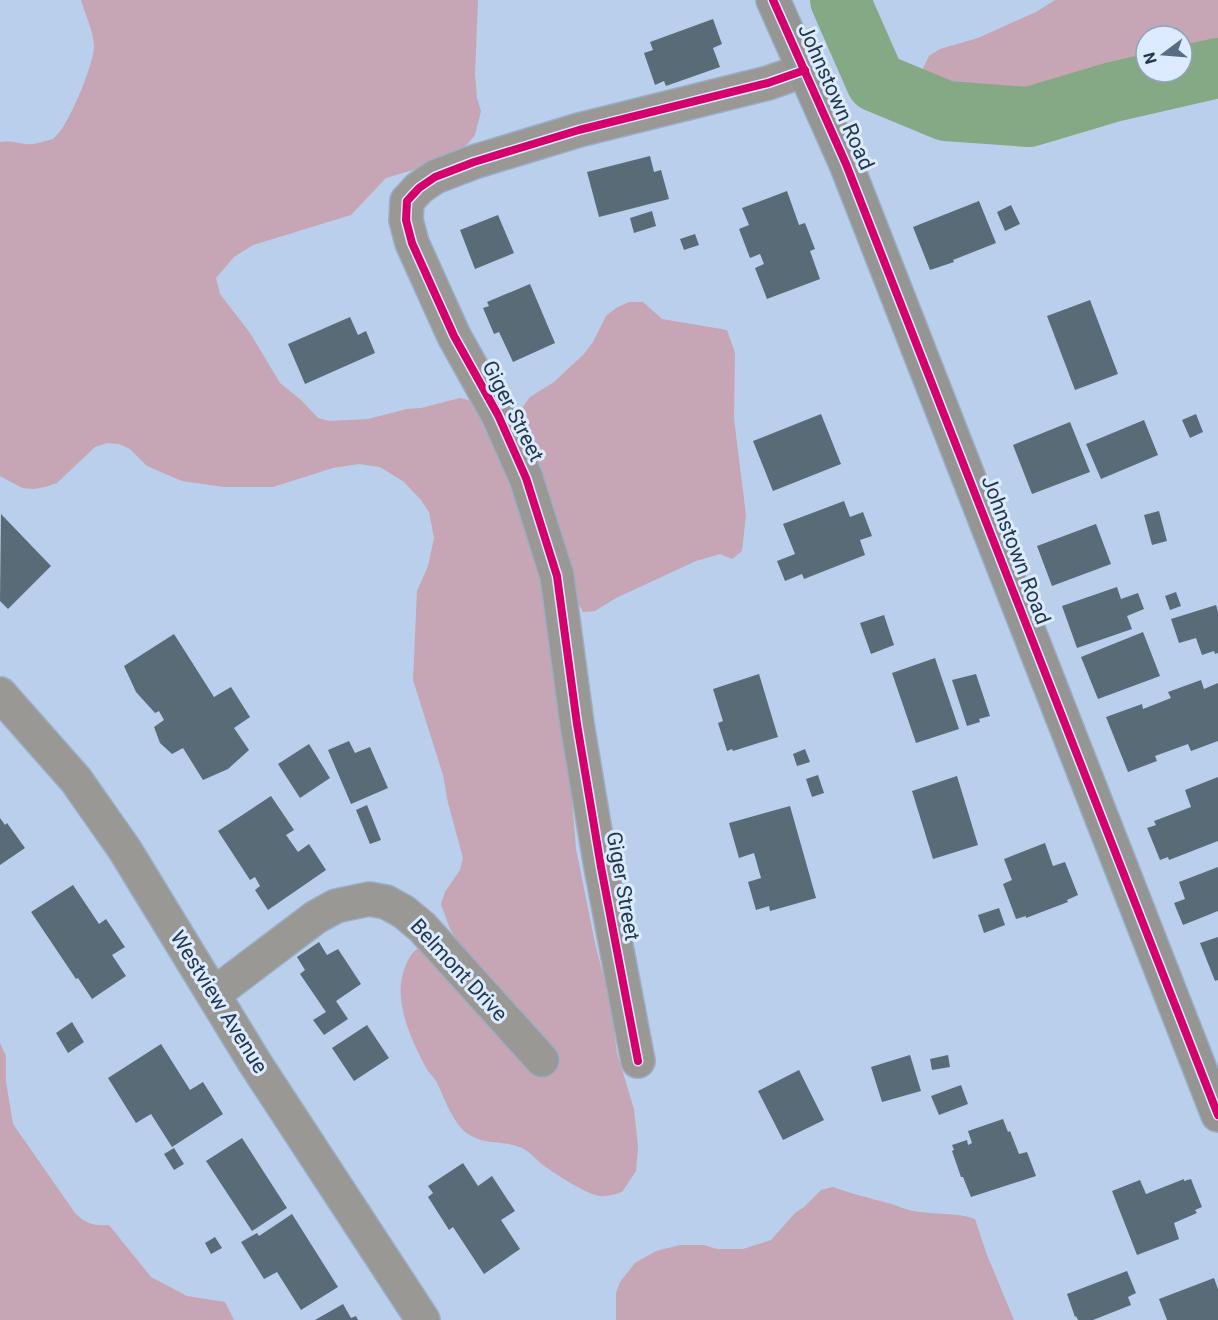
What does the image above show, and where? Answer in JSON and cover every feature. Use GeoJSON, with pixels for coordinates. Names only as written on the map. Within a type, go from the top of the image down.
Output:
{"type":"FeatureCollection","features":[{"type":"Feature","properties":{"kind":"street","name":"Johnstown Road"},"geometry":{"type":"LineString","coordinates":[[773,0],[846,164],[873,231],[1218,1115]]}},
{"type":"Feature","properties":{"kind":"street","name":"Giger Street"},"geometry":{"type":"LineString","coordinates":[[638,1061],[580,746],[557,576],[526,478],[498,415],[453,336],[412,243],[406,220],[408,201],[419,188],[435,177],[474,162],[579,130],[768,83],[805,70]]}},
{"type":"Feature","properties":{"kind":"street","name":"Westview Avenue"},"geometry":{"type":"LineString","coordinates":[[0,694],[50,750],[98,810],[125,850],[255,1063],[423,1320]]}},
{"type":"Feature","properties":{"kind":"street","name":"Belmont Drive"},"geometry":{"type":"LineString","coordinates":[[214,994],[316,918],[336,906],[369,899],[386,902],[404,912],[422,927],[542,1060]]}},
{"type":"Feature","properties":{"kind":"shaded area"},"geometry":{"type":"Polygon","coordinates":[[[81,0],[478,0],[475,74],[477,98],[481,111],[475,135],[459,154],[386,178],[351,215],[253,245],[234,257],[216,278],[220,294],[250,333],[280,383],[318,418],[330,421],[368,419],[460,398],[472,401],[494,433],[548,608],[573,771],[572,800],[576,849],[595,943],[611,1006],[617,1053],[634,1109],[638,1147],[636,1171],[622,1192],[605,1196],[594,1195],[555,1173],[522,1148],[484,1141],[469,1135],[458,1124],[436,1081],[426,1068],[405,1020],[401,982],[411,955],[419,948],[430,952],[457,941],[441,904],[445,892],[460,870],[463,858],[443,775],[413,680],[417,591],[428,566],[434,538],[429,512],[421,500],[404,482],[380,467],[359,464],[333,468],[273,487],[224,487],[182,481],[147,466],[130,449],[119,444],[107,443],[95,447],[57,483],[45,487],[22,488],[0,476],[0,142],[31,144],[51,140],[66,122],[80,94],[94,45],[81,0]]]}},
{"type":"Feature","properties":{"kind":"shaded area"},"geometry":{"type":"Polygon","coordinates":[[[1055,0],[1218,0],[1218,43],[1194,52],[1194,24],[1134,24],[1134,74],[1094,88],[1010,109],[984,106],[933,90],[926,79],[923,68],[929,56],[940,49],[978,38],[1036,12],[1055,0]]]}},
{"type":"Feature","properties":{"kind":"shaded area"},"geometry":{"type":"Polygon","coordinates":[[[629,302],[643,302],[662,319],[727,330],[735,353],[734,419],[746,515],[742,551],[732,559],[720,554],[696,561],[616,598],[595,611],[583,612],[577,601],[558,521],[528,445],[521,419],[522,408],[530,397],[554,382],[584,354],[606,316],[629,302]]]}},
{"type":"Feature","properties":{"kind":"shaded area"},"geometry":{"type":"Polygon","coordinates":[[[0,1043],[6,1056],[6,1082],[13,1124],[75,1213],[90,1224],[109,1225],[151,1277],[187,1296],[225,1302],[234,1320],[0,1320],[0,1043]]]}},
{"type":"Feature","properties":{"kind":"shaded area"},"geometry":{"type":"Polygon","coordinates":[[[833,1187],[911,1210],[960,1215],[975,1219],[1014,1320],[616,1320],[616,1293],[620,1282],[635,1263],[656,1251],[680,1245],[743,1249],[771,1240],[795,1213],[821,1190],[833,1187]]]}},
{"type":"Feature","properties":{"kind":"building"},"geometry":{"type":"Polygon","coordinates":[[[713,19],[722,44],[713,48],[720,67],[666,86],[664,81],[655,85],[644,53],[653,50],[650,42],[713,19]]]}},
{"type":"Feature","properties":{"kind":"building"},"geometry":{"type":"Polygon","coordinates":[[[650,156],[654,172],[661,170],[669,199],[599,217],[587,172],[650,156]]]}},
{"type":"Feature","properties":{"kind":"building"},"geometry":{"type":"Polygon","coordinates":[[[787,191],[799,225],[805,223],[815,249],[810,251],[820,279],[767,299],[755,268],[764,264],[760,254],[750,258],[739,229],[749,225],[742,208],[787,191]]]}},
{"type":"Feature","properties":{"kind":"building"},"geometry":{"type":"Polygon","coordinates":[[[979,201],[996,243],[930,270],[913,227],[979,201]]]}},
{"type":"Feature","properties":{"kind":"building"},"geometry":{"type":"Polygon","coordinates":[[[1011,205],[1020,224],[1005,231],[997,212],[1011,205]]]}},
{"type":"Feature","properties":{"kind":"building"},"geometry":{"type":"Polygon","coordinates":[[[652,211],[656,226],[634,233],[630,218],[652,211]]]}},
{"type":"Feature","properties":{"kind":"building"},"geometry":{"type":"Polygon","coordinates":[[[498,215],[514,253],[475,269],[460,230],[498,215]]]}},
{"type":"Feature","properties":{"kind":"building"},"geometry":{"type":"Polygon","coordinates":[[[695,234],[699,245],[684,250],[680,239],[695,234]]]}},
{"type":"Feature","properties":{"kind":"building"},"geometry":{"type":"Polygon","coordinates":[[[530,284],[555,343],[513,362],[499,332],[494,334],[483,308],[489,306],[487,302],[530,284]]]}},
{"type":"Feature","properties":{"kind":"building"},"geometry":{"type":"Polygon","coordinates":[[[1090,300],[1118,374],[1075,390],[1047,316],[1090,300]]]}},
{"type":"Feature","properties":{"kind":"building"},"geometry":{"type":"Polygon","coordinates":[[[350,317],[358,335],[366,331],[375,353],[305,384],[288,344],[350,317]]]}},
{"type":"Feature","properties":{"kind":"building"},"geometry":{"type":"Polygon","coordinates":[[[821,414],[841,464],[773,491],[753,441],[821,414]]]}},
{"type":"Feature","properties":{"kind":"building"},"geometry":{"type":"Polygon","coordinates":[[[1196,414],[1203,432],[1190,438],[1182,420],[1196,414]]]}},
{"type":"Feature","properties":{"kind":"building"},"geometry":{"type":"Polygon","coordinates":[[[1144,420],[1158,455],[1101,479],[1086,444],[1144,420]]]}},
{"type":"Feature","properties":{"kind":"building"},"geometry":{"type":"Polygon","coordinates":[[[1070,422],[1090,472],[1032,494],[1013,445],[1070,422]]]}},
{"type":"Feature","properties":{"kind":"building"},"geometry":{"type":"Polygon","coordinates":[[[844,501],[850,517],[863,512],[872,536],[860,540],[865,555],[804,579],[802,574],[785,581],[777,561],[795,554],[783,524],[844,501]]]}},
{"type":"Feature","properties":{"kind":"building"},"geometry":{"type":"Polygon","coordinates":[[[1159,511],[1167,541],[1152,545],[1144,515],[1159,511]]]}},
{"type":"Feature","properties":{"kind":"building"},"geometry":{"type":"Polygon","coordinates":[[[1,514],[51,566],[8,609],[0,601],[1,514]]]}},
{"type":"Feature","properties":{"kind":"building"},"geometry":{"type":"Polygon","coordinates":[[[1096,524],[1111,564],[1052,586],[1037,546],[1096,524]]]}},
{"type":"Feature","properties":{"kind":"building"},"geometry":{"type":"Polygon","coordinates":[[[1117,587],[1121,599],[1138,593],[1144,609],[1127,616],[1132,629],[1077,648],[1062,606],[1117,587]]]}},
{"type":"Feature","properties":{"kind":"building"},"geometry":{"type":"Polygon","coordinates":[[[1176,592],[1181,606],[1170,610],[1165,596],[1176,592]]]}},
{"type":"Feature","properties":{"kind":"building"},"geometry":{"type":"Polygon","coordinates":[[[1216,605],[1218,653],[1215,654],[1214,651],[1202,655],[1196,638],[1179,643],[1171,619],[1216,605]]]}},
{"type":"Feature","properties":{"kind":"building"},"geometry":{"type":"Polygon","coordinates":[[[884,615],[894,645],[871,654],[860,623],[884,615]]]}},
{"type":"Feature","properties":{"kind":"building"},"geometry":{"type":"Polygon","coordinates":[[[1143,632],[1160,676],[1098,699],[1081,657],[1143,632]]]}},
{"type":"Feature","properties":{"kind":"building"},"geometry":{"type":"Polygon","coordinates":[[[174,634],[214,697],[231,687],[250,717],[234,728],[249,750],[228,769],[203,780],[183,748],[172,754],[160,743],[154,727],[164,720],[159,711],[155,713],[136,692],[124,666],[174,634]]]}},
{"type":"Feature","properties":{"kind":"building"},"geometry":{"type":"Polygon","coordinates":[[[935,658],[959,729],[916,743],[892,673],[935,658]]]}},
{"type":"Feature","properties":{"kind":"building"},"geometry":{"type":"Polygon","coordinates":[[[759,674],[778,737],[727,751],[718,723],[723,721],[713,689],[759,674]]]}},
{"type":"Feature","properties":{"kind":"building"},"geometry":{"type":"Polygon","coordinates":[[[976,674],[990,716],[967,726],[952,680],[976,674]]]}},
{"type":"Feature","properties":{"kind":"building"},"geometry":{"type":"Polygon","coordinates":[[[1201,680],[1204,689],[1218,683],[1218,741],[1191,751],[1188,744],[1155,756],[1157,761],[1128,772],[1106,717],[1142,704],[1143,709],[1171,698],[1168,692],[1201,680]]]}},
{"type":"Feature","properties":{"kind":"building"},"geometry":{"type":"Polygon","coordinates":[[[349,741],[355,753],[370,747],[388,788],[351,804],[328,750],[349,741]]]}},
{"type":"Feature","properties":{"kind":"building"},"geometry":{"type":"Polygon","coordinates":[[[309,744],[330,778],[300,798],[278,764],[309,744]]]}},
{"type":"Feature","properties":{"kind":"building"},"geometry":{"type":"Polygon","coordinates":[[[805,749],[810,762],[797,766],[793,754],[805,749]]]}},
{"type":"Feature","properties":{"kind":"building"},"geometry":{"type":"Polygon","coordinates":[[[818,775],[824,793],[812,797],[806,779],[818,775]]]}},
{"type":"Feature","properties":{"kind":"building"},"geometry":{"type":"Polygon","coordinates":[[[957,776],[978,845],[933,859],[912,791],[957,776]]]}},
{"type":"Feature","properties":{"kind":"building"},"geometry":{"type":"Polygon","coordinates":[[[1218,777],[1218,841],[1169,860],[1168,857],[1160,860],[1147,828],[1156,825],[1154,821],[1191,807],[1185,790],[1218,777]]]}},
{"type":"Feature","properties":{"kind":"building"},"geometry":{"type":"Polygon","coordinates":[[[271,796],[294,830],[286,835],[298,852],[309,844],[326,870],[268,910],[255,890],[260,886],[255,877],[250,880],[218,831],[271,796]]]}},
{"type":"Feature","properties":{"kind":"building"},"geometry":{"type":"Polygon","coordinates":[[[367,805],[381,840],[370,844],[356,810],[367,805]]]}},
{"type":"Feature","properties":{"kind":"building"},"geometry":{"type":"Polygon","coordinates":[[[790,806],[816,898],[770,911],[769,906],[756,910],[748,882],[761,878],[754,853],[739,858],[729,823],[790,806]]]}},
{"type":"Feature","properties":{"kind":"building"},"geometry":{"type":"Polygon","coordinates":[[[0,818],[5,825],[7,823],[25,848],[0,865],[0,818]]]}},
{"type":"Feature","properties":{"kind":"building"},"geometry":{"type":"Polygon","coordinates":[[[1045,843],[1053,866],[1065,862],[1078,895],[1067,900],[1068,902],[1026,918],[1026,916],[1016,919],[1003,884],[1012,880],[1004,859],[1045,843]]]}},
{"type":"Feature","properties":{"kind":"building"},"geometry":{"type":"Polygon","coordinates":[[[1218,867],[1218,911],[1183,925],[1174,903],[1185,899],[1179,882],[1218,867]]]}},
{"type":"Feature","properties":{"kind":"building"},"geometry":{"type":"Polygon","coordinates":[[[73,885],[99,924],[106,919],[125,947],[112,955],[126,976],[92,999],[31,912],[73,885]]]}},
{"type":"Feature","properties":{"kind":"building"},"geometry":{"type":"Polygon","coordinates":[[[999,908],[1005,925],[984,933],[978,915],[999,908]]]}},
{"type":"Feature","properties":{"kind":"building"},"geometry":{"type":"Polygon","coordinates":[[[1218,937],[1218,980],[1215,981],[1200,943],[1218,937]]]}},
{"type":"Feature","properties":{"kind":"building"},"geometry":{"type":"Polygon","coordinates":[[[319,942],[327,955],[338,949],[361,984],[336,1001],[348,1019],[324,1035],[313,1020],[326,1012],[300,974],[305,970],[297,957],[319,942]]]}},
{"type":"Feature","properties":{"kind":"building"},"geometry":{"type":"Polygon","coordinates":[[[72,1022],[84,1042],[68,1053],[56,1033],[72,1022]]]}},
{"type":"Feature","properties":{"kind":"building"},"geometry":{"type":"Polygon","coordinates":[[[367,1025],[389,1058],[354,1081],[332,1048],[367,1025]]]}},
{"type":"Feature","properties":{"kind":"building"},"geometry":{"type":"Polygon","coordinates":[[[161,1044],[190,1090],[203,1082],[223,1114],[172,1147],[151,1114],[136,1123],[108,1078],[161,1044]]]}},
{"type":"Feature","properties":{"kind":"building"},"geometry":{"type":"Polygon","coordinates":[[[910,1055],[921,1091],[882,1102],[871,1067],[910,1055]]]}},
{"type":"Feature","properties":{"kind":"building"},"geometry":{"type":"Polygon","coordinates":[[[948,1055],[950,1067],[932,1070],[930,1059],[948,1055]]]}},
{"type":"Feature","properties":{"kind":"building"},"geometry":{"type":"Polygon","coordinates":[[[799,1070],[824,1120],[783,1140],[758,1091],[799,1070]]]}},
{"type":"Feature","properties":{"kind":"building"},"geometry":{"type":"Polygon","coordinates":[[[961,1085],[968,1104],[939,1115],[931,1096],[961,1085]]]}},
{"type":"Feature","properties":{"kind":"building"},"geometry":{"type":"Polygon","coordinates":[[[1003,1119],[1019,1154],[1027,1152],[1036,1176],[971,1197],[961,1177],[952,1145],[967,1140],[968,1145],[972,1143],[968,1131],[1003,1119]]]}},
{"type":"Feature","properties":{"kind":"building"},"geometry":{"type":"Polygon","coordinates":[[[242,1138],[287,1208],[252,1231],[206,1161],[242,1138]]]}},
{"type":"Feature","properties":{"kind":"building"},"geometry":{"type":"Polygon","coordinates":[[[174,1148],[184,1164],[174,1170],[164,1154],[174,1148]]]}},
{"type":"Feature","properties":{"kind":"building"},"geometry":{"type":"Polygon","coordinates":[[[463,1163],[478,1186],[492,1176],[515,1211],[501,1220],[520,1249],[484,1274],[453,1227],[449,1230],[428,1197],[433,1193],[428,1186],[463,1163]]]}},
{"type":"Feature","properties":{"kind":"building"},"geometry":{"type":"Polygon","coordinates":[[[1184,1179],[1184,1181],[1191,1179],[1202,1207],[1195,1210],[1197,1213],[1174,1223],[1179,1239],[1137,1255],[1112,1191],[1140,1180],[1146,1194],[1184,1179]]]}},
{"type":"Feature","properties":{"kind":"building"},"geometry":{"type":"Polygon","coordinates":[[[292,1214],[338,1287],[301,1310],[277,1272],[264,1279],[241,1242],[257,1233],[259,1236],[292,1214]]]}},
{"type":"Feature","properties":{"kind":"building"},"geometry":{"type":"Polygon","coordinates":[[[215,1237],[222,1248],[211,1254],[205,1243],[215,1237]]]}},
{"type":"Feature","properties":{"kind":"building"},"geometry":{"type":"Polygon","coordinates":[[[1127,1271],[1136,1293],[1128,1297],[1131,1305],[1093,1320],[1078,1320],[1075,1317],[1067,1294],[1127,1271]]]}},
{"type":"Feature","properties":{"kind":"building"},"geometry":{"type":"Polygon","coordinates":[[[1214,1278],[1218,1289],[1218,1320],[1167,1320],[1159,1299],[1214,1278]]]}},
{"type":"Feature","properties":{"kind":"building"},"geometry":{"type":"Polygon","coordinates":[[[343,1304],[351,1318],[356,1316],[358,1320],[315,1320],[343,1304]]]}},
{"type":"Feature","properties":{"kind":"waterway"},"geometry":{"type":"LineString","coordinates":[[840,0],[876,82],[946,111],[1029,117],[1113,92],[1218,68]]}},
{"type":"Feature","properties":{"kind":"cycle path"},"geometry":{"type":"LineString","coordinates":[[773,0],[846,164],[1218,1115]]}},
{"type":"Feature","properties":{"kind":"cycle path"},"geometry":{"type":"LineString","coordinates":[[638,1061],[601,867],[577,724],[557,576],[526,478],[498,415],[454,336],[412,243],[406,220],[407,201],[419,188],[435,177],[474,162],[579,130],[768,83],[805,70]]}}]}
